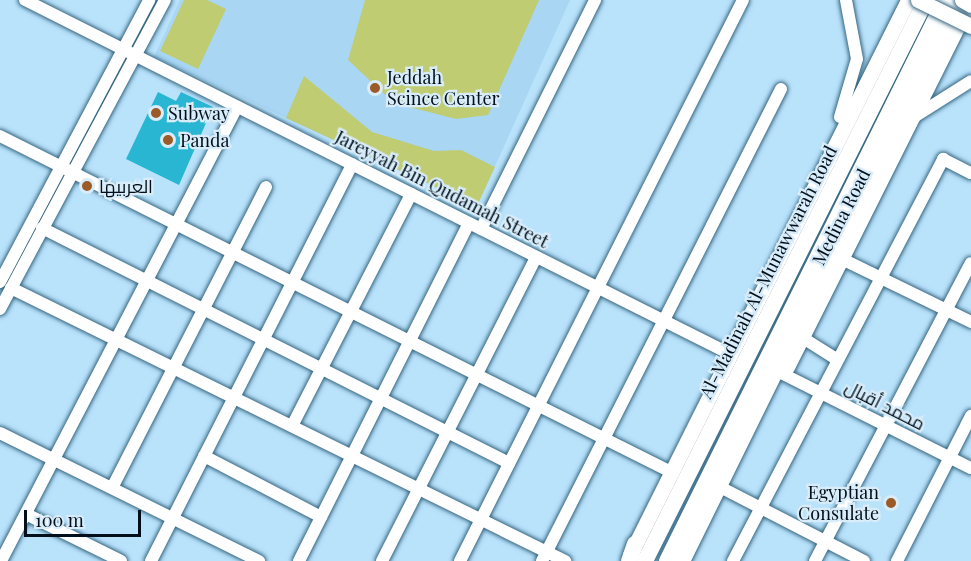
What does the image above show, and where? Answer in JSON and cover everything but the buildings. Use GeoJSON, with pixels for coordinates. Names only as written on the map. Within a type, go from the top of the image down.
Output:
{"type":"FeatureCollection","features":[{"type":"Feature","properties":{"kind":"highway","name":"Al-Madinah Al-Munawwarah Road"},"geometry":{"type":"LineString","coordinates":[[645,561],[926,0]]}},
{"type":"Feature","properties":{"kind":"highway","name":"Al-Madinah Al-Munawwarah Road"},"geometry":{"type":"LineString","coordinates":[[668,561],[945,0]]}},
{"type":"Feature","properties":{"kind":"highway"},"geometry":{"type":"LineString","coordinates":[[668,561],[748,423]]}},
{"type":"Feature","properties":{"kind":"highway"},"geometry":{"type":"LineString","coordinates":[[628,561],[635,544]]}},
{"type":"Feature","properties":{"kind":"main road","name":"Medina Road"},"geometry":{"type":"LineString","coordinates":[[732,355],[784,229],[900,0]]}},
{"type":"Feature","properties":{"kind":"main road","name":"Medina Road"},"geometry":{"type":"LineString","coordinates":[[635,544],[789,243],[908,0]]}},
{"type":"Feature","properties":{"kind":"main road"},"geometry":{"type":"LineString","coordinates":[[918,0],[971,27]]}},
{"type":"Feature","properties":{"kind":"main road","name":"Medina Road"},"geometry":{"type":"LineString","coordinates":[[738,446],[803,339],[836,259],[950,16],[960,0]]}},
{"type":"Feature","properties":{"kind":"main road"},"geometry":{"type":"LineString","coordinates":[[960,0],[971,5]]}},
{"type":"Feature","properties":{"kind":"main road","name":"Medina Road"},"geometry":{"type":"LineString","coordinates":[[682,561],[720,487],[748,423],[913,117],[971,0]]}},
{"type":"Feature","properties":{"kind":"street","name":"Jareyyah Bin Qudamah Street"},"geometry":{"type":"LineString","coordinates":[[25,0],[732,355]]}},
{"type":"Feature","properties":{"kind":"street"},"geometry":{"type":"LineString","coordinates":[[0,309],[6,285],[59,166],[149,0]]}},
{"type":"Feature","properties":{"kind":"street"},"geometry":{"type":"LineString","coordinates":[[6,285],[42,228],[165,0]]}},
{"type":"Feature","properties":{"kind":"street"},"geometry":{"type":"LineString","coordinates":[[481,229],[596,0]]}},
{"type":"Feature","properties":{"kind":"street"},"geometry":{"type":"LineString","coordinates":[[460,561],[743,0]]}},
{"type":"Feature","properties":{"kind":"street"},"geometry":{"type":"LineString","coordinates":[[840,117],[857,59],[846,0]]}},
{"type":"Feature","properties":{"kind":"street"},"geometry":{"type":"LineString","coordinates":[[913,117],[971,81]]}},
{"type":"Feature","properties":{"kind":"street"},"geometry":{"type":"LineString","coordinates":[[545,556],[781,89]]}},
{"type":"Feature","properties":{"kind":"street"},"geometry":{"type":"LineString","coordinates":[[1,561],[237,106]]}},
{"type":"Feature","properties":{"kind":"street"},"geometry":{"type":"LineString","coordinates":[[0,136],[673,473]]}},
{"type":"Feature","properties":{"kind":"street","name":"محمد أقبال"},"geometry":{"type":"LineString","coordinates":[[971,173],[943,159],[820,393],[971,468]]}},
{"type":"Feature","properties":{"kind":"street"},"geometry":{"type":"LineString","coordinates":[[151,561],[352,164]]}},
{"type":"Feature","properties":{"kind":"street"},"geometry":{"type":"LineString","coordinates":[[112,488],[266,187]]}},
{"type":"Feature","properties":{"kind":"street"},"geometry":{"type":"LineString","coordinates":[[292,426],[411,194]]}},
{"type":"Feature","properties":{"kind":"street"},"geometry":{"type":"LineString","coordinates":[[299,561],[469,223]]}},
{"type":"Feature","properties":{"kind":"street"},"geometry":{"type":"LineString","coordinates":[[42,228],[509,464]]}},
{"type":"Feature","properties":{"kind":"street"},"geometry":{"type":"LineString","coordinates":[[382,561],[536,257]]}},
{"type":"Feature","properties":{"kind":"street"},"geometry":{"type":"LineString","coordinates":[[836,259],[880,277],[971,322]]}},
{"type":"Feature","properties":{"kind":"street"},"geometry":{"type":"LineString","coordinates":[[815,561],[971,263]]}},
{"type":"Feature","properties":{"kind":"street"},"geometry":{"type":"LineString","coordinates":[[6,285],[481,519],[545,556],[565,561]]}},
{"type":"Feature","properties":{"kind":"street"},"geometry":{"type":"LineString","coordinates":[[803,339],[839,358]]}},
{"type":"Feature","properties":{"kind":"street"},"geometry":{"type":"LineString","coordinates":[[733,561],[820,393],[783,374]]}},
{"type":"Feature","properties":{"kind":"street"},"geometry":{"type":"LineString","coordinates":[[897,561],[971,416]]}},
{"type":"Feature","properties":{"kind":"street"},"geometry":{"type":"LineString","coordinates":[[0,433],[259,561]]}},
{"type":"Feature","properties":{"kind":"street"},"geometry":{"type":"LineString","coordinates":[[204,456],[321,517]]}},
{"type":"Feature","properties":{"kind":"street"},"geometry":{"type":"LineString","coordinates":[[720,487],[864,561]]}},
{"type":"Feature","properties":{"kind":"street"},"geometry":{"type":"LineString","coordinates":[[26,514],[121,561]]}},
{"type":"Feature","properties":{"kind":"shaded area","name":"Jeddah Scince Center"},"geometry":{"type":"Polygon","coordinates":[[[180,0],[570,0],[477,206],[154,57],[180,0]]]}},
{"type":"Feature","properties":{"kind":"green space"},"geometry":{"type":"Polygon","coordinates":[[[184,0],[207,0],[226,9],[198,69],[160,51],[184,0]]]}},
{"type":"Feature","properties":{"kind":"green space"},"geometry":{"type":"Polygon","coordinates":[[[365,0],[539,0],[488,115],[456,119],[394,103],[348,60],[365,0]]]}},
{"type":"Feature","properties":{"kind":"green space"},"geometry":{"type":"Polygon","coordinates":[[[304,76],[372,132],[434,151],[461,150],[495,167],[477,206],[286,118],[304,76]]]}},
{"type":"Feature","properties":{"kind":"place","name":"Jeddah Scince Center"},"geometry":{"type":"Point","coordinates":[375,88]}},
{"type":"Feature","properties":{"kind":"place","name":"Subway"},"geometry":{"type":"Point","coordinates":[156,113]}},
{"type":"Feature","properties":{"kind":"place","name":"Panda"},"geometry":{"type":"Point","coordinates":[168,140]}},
{"type":"Feature","properties":{"kind":"place","name":"العربيها"},"geometry":{"type":"Point","coordinates":[87,186]}},
{"type":"Feature","properties":{"kind":"place","name":"Egyptian Consulate"},"geometry":{"type":"Point","coordinates":[891,503]}}]}
